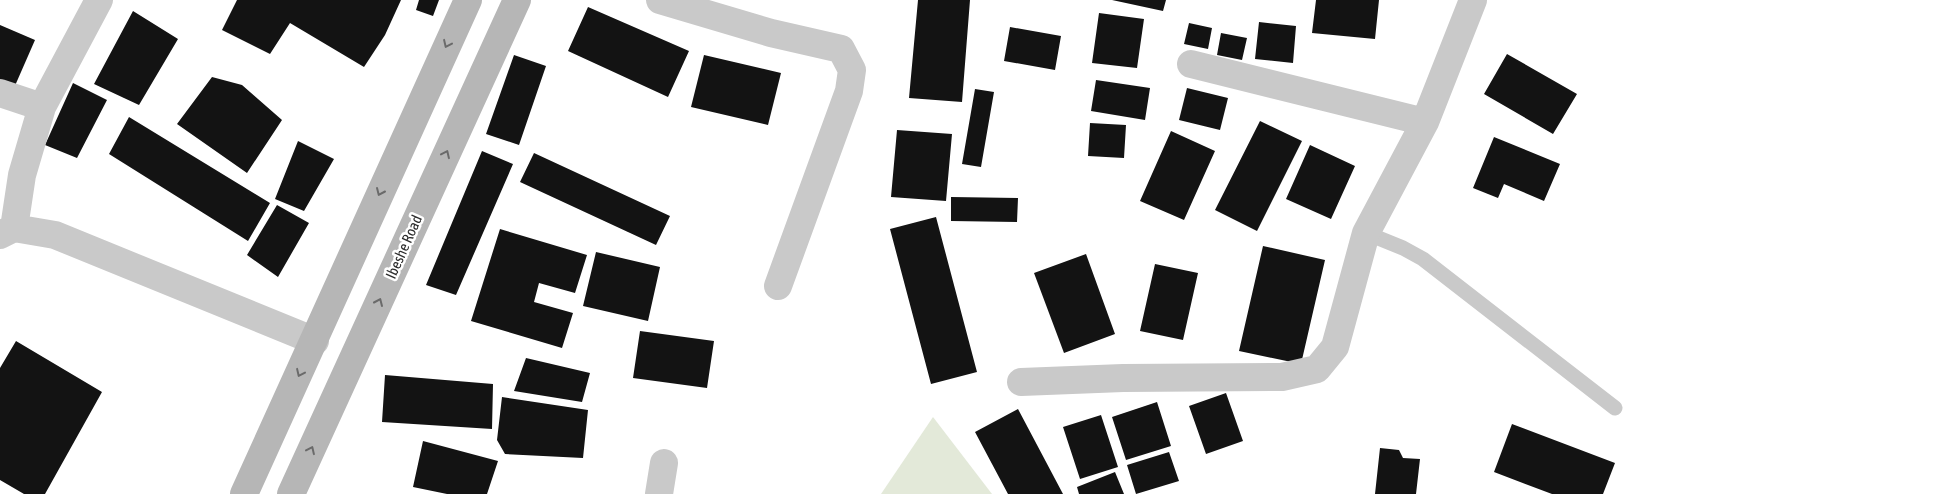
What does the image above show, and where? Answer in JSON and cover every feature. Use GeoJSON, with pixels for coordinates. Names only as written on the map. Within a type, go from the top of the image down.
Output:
{"type":"FeatureCollection","features":[{"type":"Feature","properties":{"kind":"main road"},"geometry":{"type":"LineString","coordinates":[[244,494],[315,342],[403,140],[468,0]]}},
{"type":"Feature","properties":{"kind":"main road","name":"Ibeshe Road"},"geometry":{"type":"LineString","coordinates":[[291,494],[517,0]]}},
{"type":"Feature","properties":{"kind":"street"},"geometry":{"type":"LineString","coordinates":[[99,0],[42,107],[7,231],[54,236],[315,342]]}},
{"type":"Feature","properties":{"kind":"street"},"geometry":{"type":"LineString","coordinates":[[660,0],[771,34],[841,48],[852,70],[849,91],[778,286]]}},
{"type":"Feature","properties":{"kind":"street"},"geometry":{"type":"LineString","coordinates":[[1022,382],[1123,378],[1282,378],[1317,369],[1335,347],[1366,233],[1425,122],[1473,0]]}},
{"type":"Feature","properties":{"kind":"street"},"geometry":{"type":"LineString","coordinates":[[1190,64],[1425,122]]}},
{"type":"Feature","properties":{"kind":"street"},"geometry":{"type":"LineString","coordinates":[[0,93],[42,107]]}},
{"type":"Feature","properties":{"kind":"street"},"geometry":{"type":"LineString","coordinates":[[659,494],[664,463]]}},
{"type":"Feature","properties":{"kind":"lane"},"geometry":{"type":"LineString","coordinates":[[1366,233],[1423,259],[1615,408]]}},
{"type":"Feature","properties":{"kind":"green space"},"geometry":{"type":"Polygon","coordinates":[[[933,417],[992,494],[881,494],[933,417]]]}},
{"type":"Feature","properties":{"kind":"building"},"geometry":{"type":"Polygon","coordinates":[[[237,0],[401,0],[385,35],[364,67],[290,23],[270,54],[222,30],[237,0]]]}},
{"type":"Feature","properties":{"kind":"building"},"geometry":{"type":"Polygon","coordinates":[[[419,0],[439,0],[433,16],[416,10],[419,0]]]}},
{"type":"Feature","properties":{"kind":"building"},"geometry":{"type":"Polygon","coordinates":[[[918,0],[970,0],[962,102],[909,98],[918,0]]]}},
{"type":"Feature","properties":{"kind":"building"},"geometry":{"type":"Polygon","coordinates":[[[1112,0],[1166,0],[1163,11],[1112,0]]]}},
{"type":"Feature","properties":{"kind":"building"},"geometry":{"type":"Polygon","coordinates":[[[1316,0],[1379,0],[1375,39],[1312,33],[1316,0]]]}},
{"type":"Feature","properties":{"kind":"building"},"geometry":{"type":"Polygon","coordinates":[[[588,7],[689,51],[668,97],[568,51],[588,7]]]}},
{"type":"Feature","properties":{"kind":"building"},"geometry":{"type":"Polygon","coordinates":[[[133,11],[178,39],[139,105],[94,84],[133,11]]]}},
{"type":"Feature","properties":{"kind":"building"},"geometry":{"type":"Polygon","coordinates":[[[1099,13],[1144,19],[1137,68],[1092,63],[1099,13]]]}},
{"type":"Feature","properties":{"kind":"building"},"geometry":{"type":"Polygon","coordinates":[[[1259,22],[1296,26],[1293,63],[1255,59],[1259,22]]]}},
{"type":"Feature","properties":{"kind":"building"},"geometry":{"type":"Polygon","coordinates":[[[1189,23],[1212,28],[1208,49],[1184,44],[1189,23]]]}},
{"type":"Feature","properties":{"kind":"building"},"geometry":{"type":"Polygon","coordinates":[[[0,25],[35,40],[14,88],[0,81],[0,25]]]}},
{"type":"Feature","properties":{"kind":"building"},"geometry":{"type":"Polygon","coordinates":[[[1010,27],[1061,36],[1055,70],[1004,61],[1010,27]]]}},
{"type":"Feature","properties":{"kind":"building"},"geometry":{"type":"Polygon","coordinates":[[[1221,33],[1247,38],[1242,60],[1217,55],[1221,33]]]}},
{"type":"Feature","properties":{"kind":"building"},"geometry":{"type":"Polygon","coordinates":[[[1507,54],[1577,94],[1553,134],[1484,94],[1507,54]]]}},
{"type":"Feature","properties":{"kind":"building"},"geometry":{"type":"Polygon","coordinates":[[[514,55],[546,66],[519,145],[486,134],[514,55]]]}},
{"type":"Feature","properties":{"kind":"building"},"geometry":{"type":"Polygon","coordinates":[[[704,55],[781,73],[768,125],[691,107],[704,55]]]}},
{"type":"Feature","properties":{"kind":"building"},"geometry":{"type":"Polygon","coordinates":[[[212,77],[242,85],[282,120],[247,173],[177,124],[212,77]]]}},
{"type":"Feature","properties":{"kind":"building"},"geometry":{"type":"Polygon","coordinates":[[[1096,80],[1150,88],[1145,120],[1091,111],[1096,80]]]}},
{"type":"Feature","properties":{"kind":"building"},"geometry":{"type":"Polygon","coordinates":[[[73,83],[107,100],[77,158],[45,145],[73,83]]]}},
{"type":"Feature","properties":{"kind":"building"},"geometry":{"type":"Polygon","coordinates":[[[1187,88],[1228,98],[1220,130],[1179,120],[1187,88]]]}},
{"type":"Feature","properties":{"kind":"building"},"geometry":{"type":"Polygon","coordinates":[[[975,89],[994,92],[981,167],[962,164],[975,89]]]}},
{"type":"Feature","properties":{"kind":"building"},"geometry":{"type":"Polygon","coordinates":[[[129,117],[270,203],[248,241],[109,154],[129,117]]]}},
{"type":"Feature","properties":{"kind":"building"},"geometry":{"type":"Polygon","coordinates":[[[1260,121],[1302,141],[1257,231],[1215,210],[1260,121]]]}},
{"type":"Feature","properties":{"kind":"building"},"geometry":{"type":"Polygon","coordinates":[[[1090,123],[1126,125],[1124,158],[1088,156],[1090,123]]]}},
{"type":"Feature","properties":{"kind":"building"},"geometry":{"type":"Polygon","coordinates":[[[897,130],[952,134],[946,201],[891,197],[897,130]]]}},
{"type":"Feature","properties":{"kind":"building"},"geometry":{"type":"Polygon","coordinates":[[[1171,131],[1215,151],[1184,220],[1140,201],[1171,131]]]}},
{"type":"Feature","properties":{"kind":"building"},"geometry":{"type":"Polygon","coordinates":[[[1494,137],[1560,164],[1544,201],[1504,184],[1498,198],[1473,188],[1494,137]]]}},
{"type":"Feature","properties":{"kind":"building"},"geometry":{"type":"Polygon","coordinates":[[[298,141],[334,159],[304,211],[275,199],[298,141]]]}},
{"type":"Feature","properties":{"kind":"building"},"geometry":{"type":"Polygon","coordinates":[[[1310,145],[1355,166],[1331,219],[1286,199],[1310,145]]]}},
{"type":"Feature","properties":{"kind":"building"},"geometry":{"type":"Polygon","coordinates":[[[482,151],[513,164],[456,295],[426,285],[482,151]]]}},
{"type":"Feature","properties":{"kind":"building"},"geometry":{"type":"Polygon","coordinates":[[[534,153],[670,216],[656,245],[520,182],[534,153]]]}},
{"type":"Feature","properties":{"kind":"building"},"geometry":{"type":"Polygon","coordinates":[[[951,197],[1018,198],[1017,222],[951,221],[951,197]]]}},
{"type":"Feature","properties":{"kind":"building"},"geometry":{"type":"Polygon","coordinates":[[[277,205],[309,223],[278,277],[247,255],[277,205]]]}},
{"type":"Feature","properties":{"kind":"building"},"geometry":{"type":"Polygon","coordinates":[[[936,217],[977,372],[931,384],[890,229],[936,217]]]}},
{"type":"Feature","properties":{"kind":"building"},"geometry":{"type":"Polygon","coordinates":[[[500,229],[587,255],[575,293],[539,283],[534,302],[573,313],[562,348],[471,321],[500,229]]]}},
{"type":"Feature","properties":{"kind":"building"},"geometry":{"type":"Polygon","coordinates":[[[1263,246],[1325,260],[1301,364],[1239,351],[1263,246]]]}},
{"type":"Feature","properties":{"kind":"building"},"geometry":{"type":"Polygon","coordinates":[[[596,252],[660,267],[648,321],[583,306],[596,252]]]}},
{"type":"Feature","properties":{"kind":"building"},"geometry":{"type":"Polygon","coordinates":[[[1086,254],[1115,334],[1064,353],[1034,273],[1086,254]]]}},
{"type":"Feature","properties":{"kind":"building"},"geometry":{"type":"Polygon","coordinates":[[[1155,264],[1198,273],[1183,340],[1140,331],[1155,264]]]}},
{"type":"Feature","properties":{"kind":"building"},"geometry":{"type":"Polygon","coordinates":[[[640,331],[714,341],[707,388],[633,378],[640,331]]]}},
{"type":"Feature","properties":{"kind":"building"},"geometry":{"type":"Polygon","coordinates":[[[16,341],[102,392],[45,494],[24,494],[0,480],[0,368],[16,341]]]}},
{"type":"Feature","properties":{"kind":"building"},"geometry":{"type":"Polygon","coordinates":[[[526,358],[590,373],[582,402],[514,391],[526,358]]]}},
{"type":"Feature","properties":{"kind":"building"},"geometry":{"type":"Polygon","coordinates":[[[385,375],[493,384],[492,429],[382,422],[385,375]]]}},
{"type":"Feature","properties":{"kind":"building"},"geometry":{"type":"Polygon","coordinates":[[[1226,393],[1243,441],[1206,454],[1189,406],[1226,393]]]}},
{"type":"Feature","properties":{"kind":"building"},"geometry":{"type":"Polygon","coordinates":[[[502,397],[588,410],[583,458],[505,454],[497,440],[502,397]]]}},
{"type":"Feature","properties":{"kind":"building"},"geometry":{"type":"Polygon","coordinates":[[[1157,402],[1171,446],[1126,460],[1112,417],[1157,402]]]}},
{"type":"Feature","properties":{"kind":"building"},"geometry":{"type":"Polygon","coordinates":[[[1018,409],[1063,494],[1008,494],[975,432],[1018,409]]]}},
{"type":"Feature","properties":{"kind":"building"},"geometry":{"type":"Polygon","coordinates":[[[1101,415],[1118,467],[1080,479],[1063,427],[1101,415]]]}},
{"type":"Feature","properties":{"kind":"building"},"geometry":{"type":"Polygon","coordinates":[[[1512,424],[1615,463],[1603,494],[1552,494],[1494,472],[1512,424]]]}},
{"type":"Feature","properties":{"kind":"building"},"geometry":{"type":"Polygon","coordinates":[[[423,441],[498,461],[487,494],[447,494],[413,487],[423,441]]]}},
{"type":"Feature","properties":{"kind":"building"},"geometry":{"type":"Polygon","coordinates":[[[1380,448],[1399,450],[1403,458],[1420,459],[1416,494],[1375,494],[1380,448]]]}},
{"type":"Feature","properties":{"kind":"building"},"geometry":{"type":"Polygon","coordinates":[[[1169,452],[1179,481],[1136,494],[1127,465],[1169,452]]]}},
{"type":"Feature","properties":{"kind":"building"},"geometry":{"type":"Polygon","coordinates":[[[1115,472],[1124,494],[1079,494],[1077,487],[1115,472]]]}}]}
